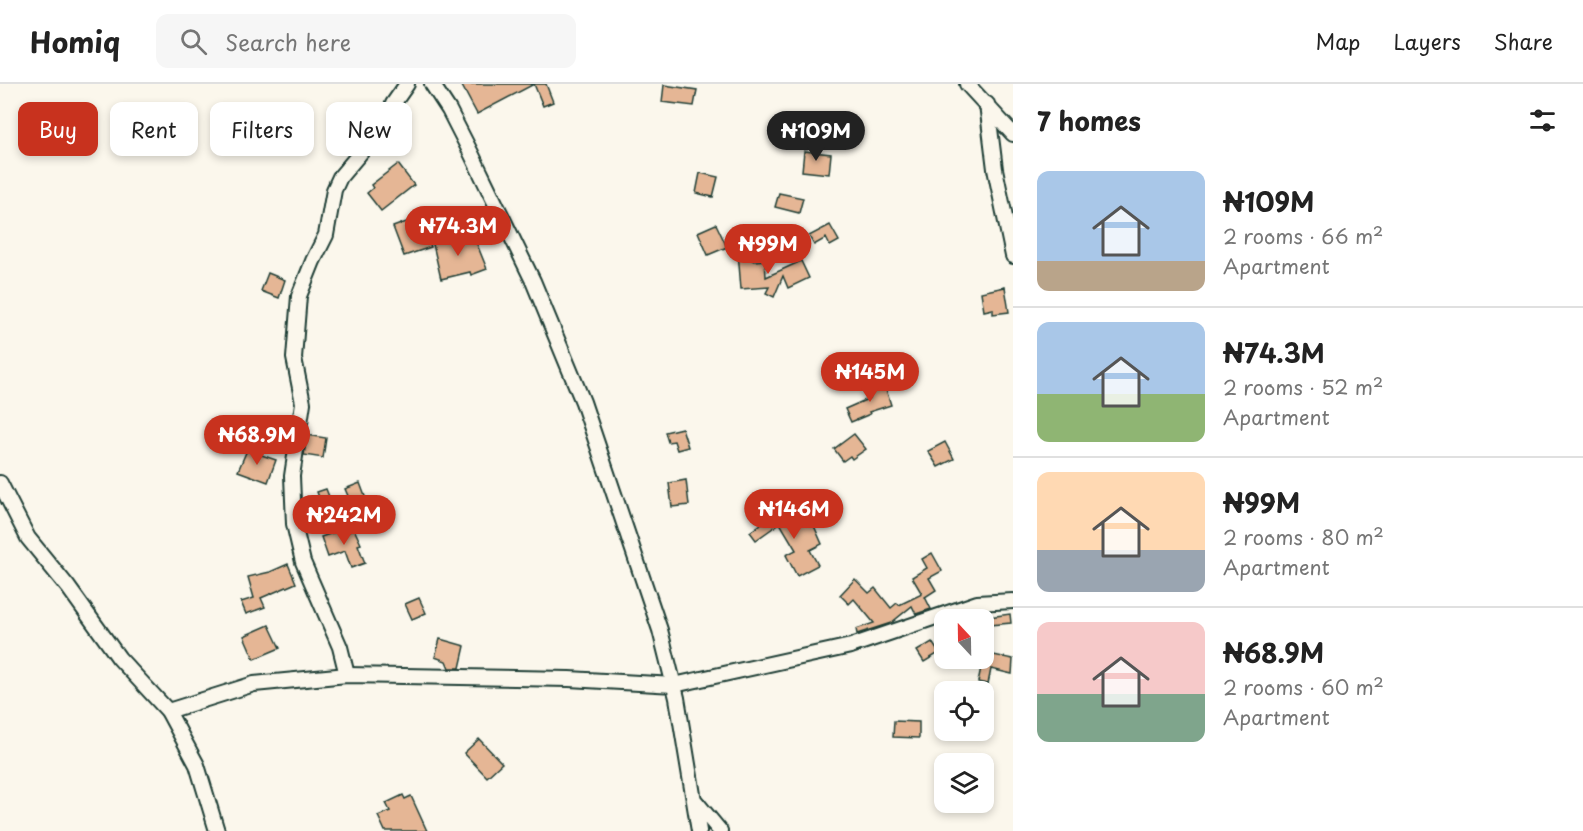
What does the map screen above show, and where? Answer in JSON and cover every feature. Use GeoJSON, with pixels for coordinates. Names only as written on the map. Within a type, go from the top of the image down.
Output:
{"type":"FeatureCollection","features":[{"type":"Feature","properties":{"kind":"street"},"geometry":{"type":"LineString","coordinates":[[347,675],[340,647],[303,562],[294,524],[292,476],[303,402],[294,358],[298,296],[326,235],[334,190],[340,177],[388,120],[393,104],[407,84]]}},
{"type":"Feature","properties":{"kind":"street"},"geometry":{"type":"LineString","coordinates":[[432,84],[462,136],[534,281],[583,402],[647,591],[674,686],[699,831]]}},
{"type":"Feature","properties":{"kind":"street"},"geometry":{"type":"LineString","coordinates":[[967,84],[1013,134]]}},
{"type":"Feature","properties":{"kind":"street"},"geometry":{"type":"LineString","coordinates":[[987,104],[995,168],[1013,256]]}},
{"type":"Feature","properties":{"kind":"street"},"geometry":{"type":"LineString","coordinates":[[0,483],[28,538],[68,587],[119,658],[168,711],[197,765],[217,831]]}},
{"type":"Feature","properties":{"kind":"street"},"geometry":{"type":"LineString","coordinates":[[168,711],[254,684],[347,675],[569,679],[674,686],[851,646],[977,603],[1013,601]]}},
{"type":"Feature","properties":{"kind":"street"},"geometry":{"type":"LineString","coordinates":[[694,800],[720,831]]}},
{"type":"Feature","properties":{"kind":"building"},"geometry":{"type":"Polygon","coordinates":[[[461,84],[534,84],[477,114],[461,84]]]}},
{"type":"Feature","properties":{"kind":"building"},"geometry":{"type":"Polygon","coordinates":[[[534,84],[546,84],[553,102],[543,106],[534,84]]]}},
{"type":"Feature","properties":{"kind":"building"},"geometry":{"type":"Polygon","coordinates":[[[664,85],[697,90],[694,106],[662,102],[664,85]]]}},
{"type":"Feature","properties":{"kind":"building"},"geometry":{"type":"Polygon","coordinates":[[[804,151],[831,154],[829,174],[802,171],[804,151]]]}},
{"type":"Feature","properties":{"kind":"building"},"geometry":{"type":"Polygon","coordinates":[[[398,164],[414,185],[381,211],[367,193],[373,188],[371,185],[398,164]]]}},
{"type":"Feature","properties":{"kind":"building"},"geometry":{"type":"Polygon","coordinates":[[[700,173],[718,177],[713,197],[696,193],[700,173]]]}},
{"type":"Feature","properties":{"kind":"building"},"geometry":{"type":"Polygon","coordinates":[[[779,193],[803,198],[799,213],[775,207],[779,193]]]}},
{"type":"Feature","properties":{"kind":"building"},"geometry":{"type":"Polygon","coordinates":[[[420,217],[431,247],[404,256],[393,227],[420,217]]]}},
{"type":"Feature","properties":{"kind":"building"},"geometry":{"type":"Polygon","coordinates":[[[716,224],[727,247],[708,255],[698,232],[716,224]]]}},
{"type":"Feature","properties":{"kind":"building"},"geometry":{"type":"Polygon","coordinates":[[[830,225],[839,241],[830,246],[826,238],[814,245],[809,236],[830,225]]]}},
{"type":"Feature","properties":{"kind":"building"},"geometry":{"type":"Polygon","coordinates":[[[452,233],[455,244],[474,237],[487,269],[471,275],[470,272],[441,279],[432,240],[452,233]]]}},
{"type":"Feature","properties":{"kind":"building"},"geometry":{"type":"Polygon","coordinates":[[[738,252],[754,261],[765,260],[766,277],[801,261],[809,278],[788,288],[783,276],[774,297],[766,293],[769,287],[741,289],[738,252]]]}},
{"type":"Feature","properties":{"kind":"building"},"geometry":{"type":"Polygon","coordinates":[[[268,273],[285,280],[279,298],[261,291],[268,273]]]}},
{"type":"Feature","properties":{"kind":"building"},"geometry":{"type":"Polygon","coordinates":[[[1005,287],[1009,312],[993,314],[993,309],[984,311],[981,292],[1005,287]]]}},
{"type":"Feature","properties":{"kind":"building"},"geometry":{"type":"Polygon","coordinates":[[[884,383],[891,405],[869,412],[870,414],[851,422],[845,409],[870,398],[867,389],[884,383]]]}},
{"type":"Feature","properties":{"kind":"building"},"geometry":{"type":"Polygon","coordinates":[[[682,428],[688,447],[677,450],[674,441],[668,442],[665,432],[682,428]]]}},
{"type":"Feature","properties":{"kind":"building"},"geometry":{"type":"Polygon","coordinates":[[[854,434],[866,449],[852,459],[850,456],[843,461],[834,449],[854,434]]]}},
{"type":"Feature","properties":{"kind":"building"},"geometry":{"type":"Polygon","coordinates":[[[307,435],[326,438],[323,458],[304,455],[307,435]]]}},
{"type":"Feature","properties":{"kind":"building"},"geometry":{"type":"Polygon","coordinates":[[[945,442],[954,459],[938,467],[928,451],[945,442]]]}},
{"type":"Feature","properties":{"kind":"building"},"geometry":{"type":"Polygon","coordinates":[[[247,450],[276,460],[268,482],[238,471],[247,450]]]}},
{"type":"Feature","properties":{"kind":"building"},"geometry":{"type":"Polygon","coordinates":[[[686,480],[689,505],[672,507],[669,483],[686,480]]]}},
{"type":"Feature","properties":{"kind":"building"},"geometry":{"type":"Polygon","coordinates":[[[360,483],[366,499],[352,505],[345,489],[360,483]]]}},
{"type":"Feature","properties":{"kind":"building"},"geometry":{"type":"Polygon","coordinates":[[[326,489],[334,509],[303,521],[302,507],[320,500],[317,492],[326,489]]]}},
{"type":"Feature","properties":{"kind":"building"},"geometry":{"type":"Polygon","coordinates":[[[782,509],[794,526],[811,519],[822,544],[810,550],[818,565],[797,576],[786,555],[796,550],[780,523],[756,540],[750,532],[782,509]]]}},
{"type":"Feature","properties":{"kind":"building"},"geometry":{"type":"Polygon","coordinates":[[[347,528],[348,532],[354,529],[361,544],[358,545],[365,563],[351,568],[345,551],[328,557],[321,537],[347,528]]]}},
{"type":"Feature","properties":{"kind":"building"},"geometry":{"type":"Polygon","coordinates":[[[932,553],[942,571],[929,578],[936,590],[925,597],[931,609],[916,614],[912,606],[891,623],[857,634],[856,629],[874,623],[854,599],[849,604],[840,595],[855,579],[869,593],[875,588],[891,608],[897,603],[899,605],[922,594],[912,577],[927,568],[922,559],[932,553]]]}},
{"type":"Feature","properties":{"kind":"building"},"geometry":{"type":"Polygon","coordinates":[[[288,564],[296,583],[261,598],[265,607],[246,614],[241,602],[254,598],[248,577],[270,572],[288,564]]]}},
{"type":"Feature","properties":{"kind":"building"},"geometry":{"type":"Polygon","coordinates":[[[419,598],[426,613],[412,619],[405,604],[419,598]]]}},
{"type":"Feature","properties":{"kind":"building"},"geometry":{"type":"Polygon","coordinates":[[[1010,614],[1011,623],[994,625],[994,616],[1010,614]]]}},
{"type":"Feature","properties":{"kind":"building"},"geometry":{"type":"Polygon","coordinates":[[[269,625],[280,648],[254,659],[244,636],[269,625]]]}},
{"type":"Feature","properties":{"kind":"building"},"geometry":{"type":"Polygon","coordinates":[[[440,639],[465,646],[460,668],[449,668],[446,661],[435,657],[440,639]]]}},
{"type":"Feature","properties":{"kind":"building"},"geometry":{"type":"Polygon","coordinates":[[[932,642],[934,645],[934,656],[924,662],[917,651],[932,642]]]}},
{"type":"Feature","properties":{"kind":"building"},"geometry":{"type":"Polygon","coordinates":[[[994,655],[1013,659],[1012,674],[991,669],[994,669],[994,655]]]}},
{"type":"Feature","properties":{"kind":"building"},"geometry":{"type":"Polygon","coordinates":[[[981,669],[991,669],[989,681],[978,681],[981,669]]]}},
{"type":"Feature","properties":{"kind":"building"},"geometry":{"type":"Polygon","coordinates":[[[894,721],[919,722],[919,738],[893,737],[894,721]]]}},
{"type":"Feature","properties":{"kind":"building"},"geometry":{"type":"Polygon","coordinates":[[[479,739],[502,763],[487,777],[464,753],[479,739]]]}},
{"type":"Feature","properties":{"kind":"building"},"geometry":{"type":"Polygon","coordinates":[[[403,795],[405,799],[411,796],[427,831],[385,831],[378,816],[390,811],[386,803],[403,795]]]}}]}
